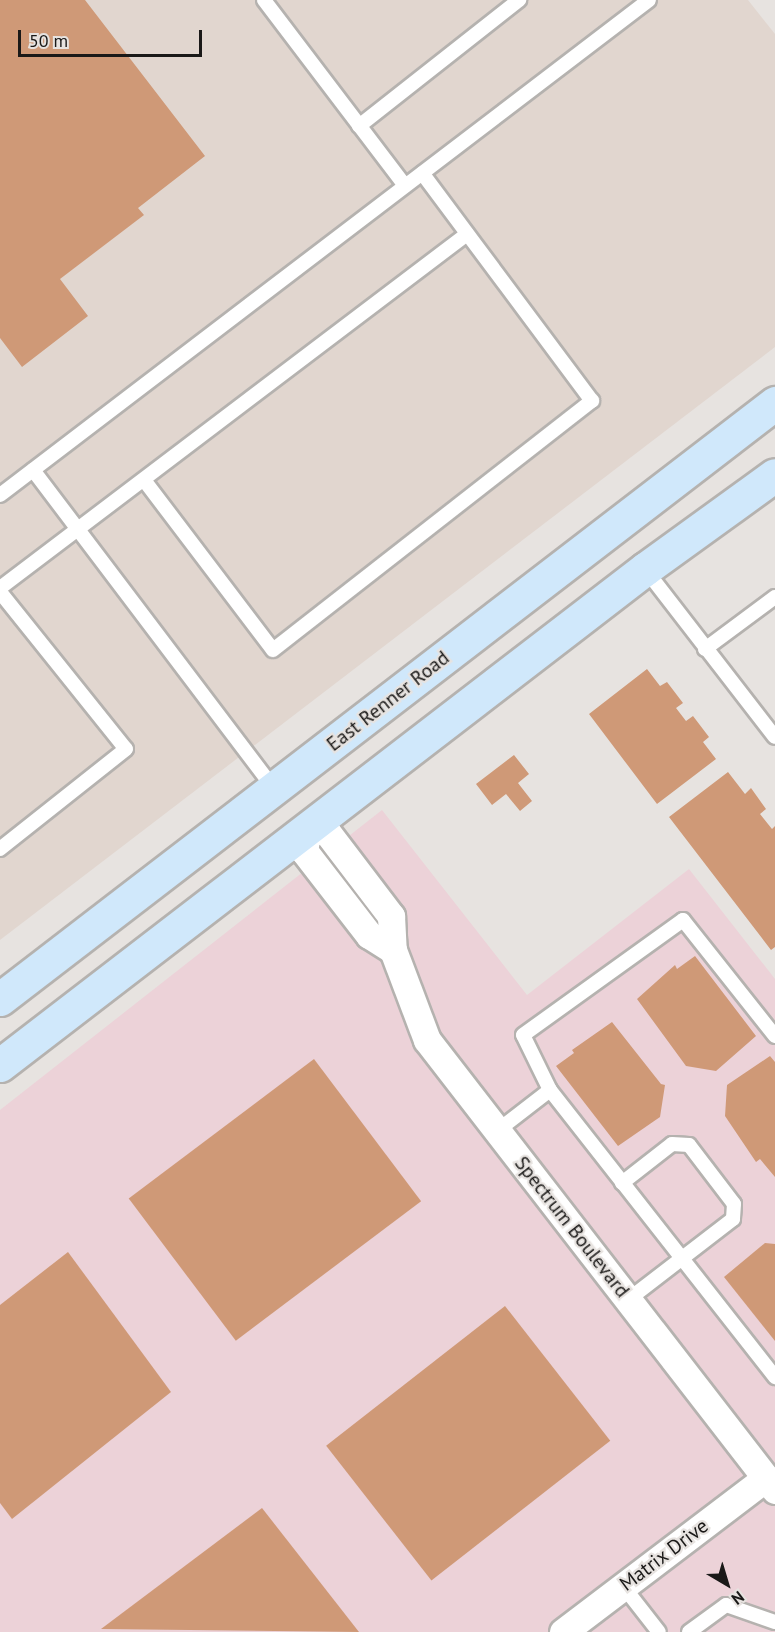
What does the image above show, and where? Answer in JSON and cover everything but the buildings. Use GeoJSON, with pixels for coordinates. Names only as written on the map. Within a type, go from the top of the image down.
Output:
{"type":"FeatureCollection","features":[{"type":"Feature","properties":{"kind":"main road","name":"East Renner Road"},"geometry":{"type":"LineString","coordinates":[[0,999],[775,403]]}},
{"type":"Feature","properties":{"kind":"main road"},"geometry":{"type":"LineString","coordinates":[[0,1065],[645,569],[775,475]]}},
{"type":"Feature","properties":{"kind":"main road"},"geometry":{"type":"LineString","coordinates":[[274,789],[308,829]]}},
{"type":"Feature","properties":{"kind":"street","name":"Spectrum Boulevard"},"geometry":{"type":"LineString","coordinates":[[308,829],[304,851],[369,935],[393,951],[427,1040],[771,1484]]}},
{"type":"Feature","properties":{"kind":"street","name":"Matrix Drive"},"geometry":{"type":"LineString","coordinates":[[563,1632],[623,1586],[771,1484]]}},
{"type":"Feature","properties":{"kind":"lane"},"geometry":{"type":"LineString","coordinates":[[264,0],[405,186]]}},
{"type":"Feature","properties":{"kind":"lane"},"geometry":{"type":"LineString","coordinates":[[359,126],[519,0]]}},
{"type":"Feature","properties":{"kind":"lane"},"geometry":{"type":"LineString","coordinates":[[0,495],[649,0]]}},
{"type":"Feature","properties":{"kind":"lane"},"geometry":{"type":"LineString","coordinates":[[144,480],[273,650],[592,401],[422,173]]}},
{"type":"Feature","properties":{"kind":"lane"},"geometry":{"type":"LineString","coordinates":[[0,849],[126,749],[0,590],[467,234]]}},
{"type":"Feature","properties":{"kind":"lane"},"geometry":{"type":"LineString","coordinates":[[33,470],[274,789]]}},
{"type":"Feature","properties":{"kind":"lane"},"geometry":{"type":"LineString","coordinates":[[645,569],[775,737]]}},
{"type":"Feature","properties":{"kind":"lane"},"geometry":{"type":"LineString","coordinates":[[705,649],[775,597]]}},
{"type":"Feature","properties":{"kind":"lane"},"geometry":{"type":"LineString","coordinates":[[775,1036],[683,920],[523,1035],[550,1090],[775,1377]]}},
{"type":"Feature","properties":{"kind":"lane"},"geometry":{"type":"LineString","coordinates":[[497,1131],[550,1090]]}},
{"type":"Feature","properties":{"kind":"lane"},"geometry":{"type":"LineString","coordinates":[[622,1183],[672,1144],[688,1145],[734,1204],[732,1219],[628,1300]]}},
{"type":"Feature","properties":{"kind":"lane"},"geometry":{"type":"LineString","coordinates":[[623,1586],[659,1632]]}},
{"type":"Feature","properties":{"kind":"lane"},"geometry":{"type":"LineString","coordinates":[[689,1632],[726,1605],[775,1622]]}},
{"type":"Feature","properties":{"kind":"shaded area"},"geometry":{"type":"Polygon","coordinates":[[[0,0],[748,0],[775,34],[775,347],[0,940],[0,0]]]}},
{"type":"Feature","properties":{"kind":"shaded area"},"geometry":{"type":"Polygon","coordinates":[[[382,810],[527,995],[689,869],[775,979],[775,1632],[0,1632],[0,1110],[382,810]]]}}]}
